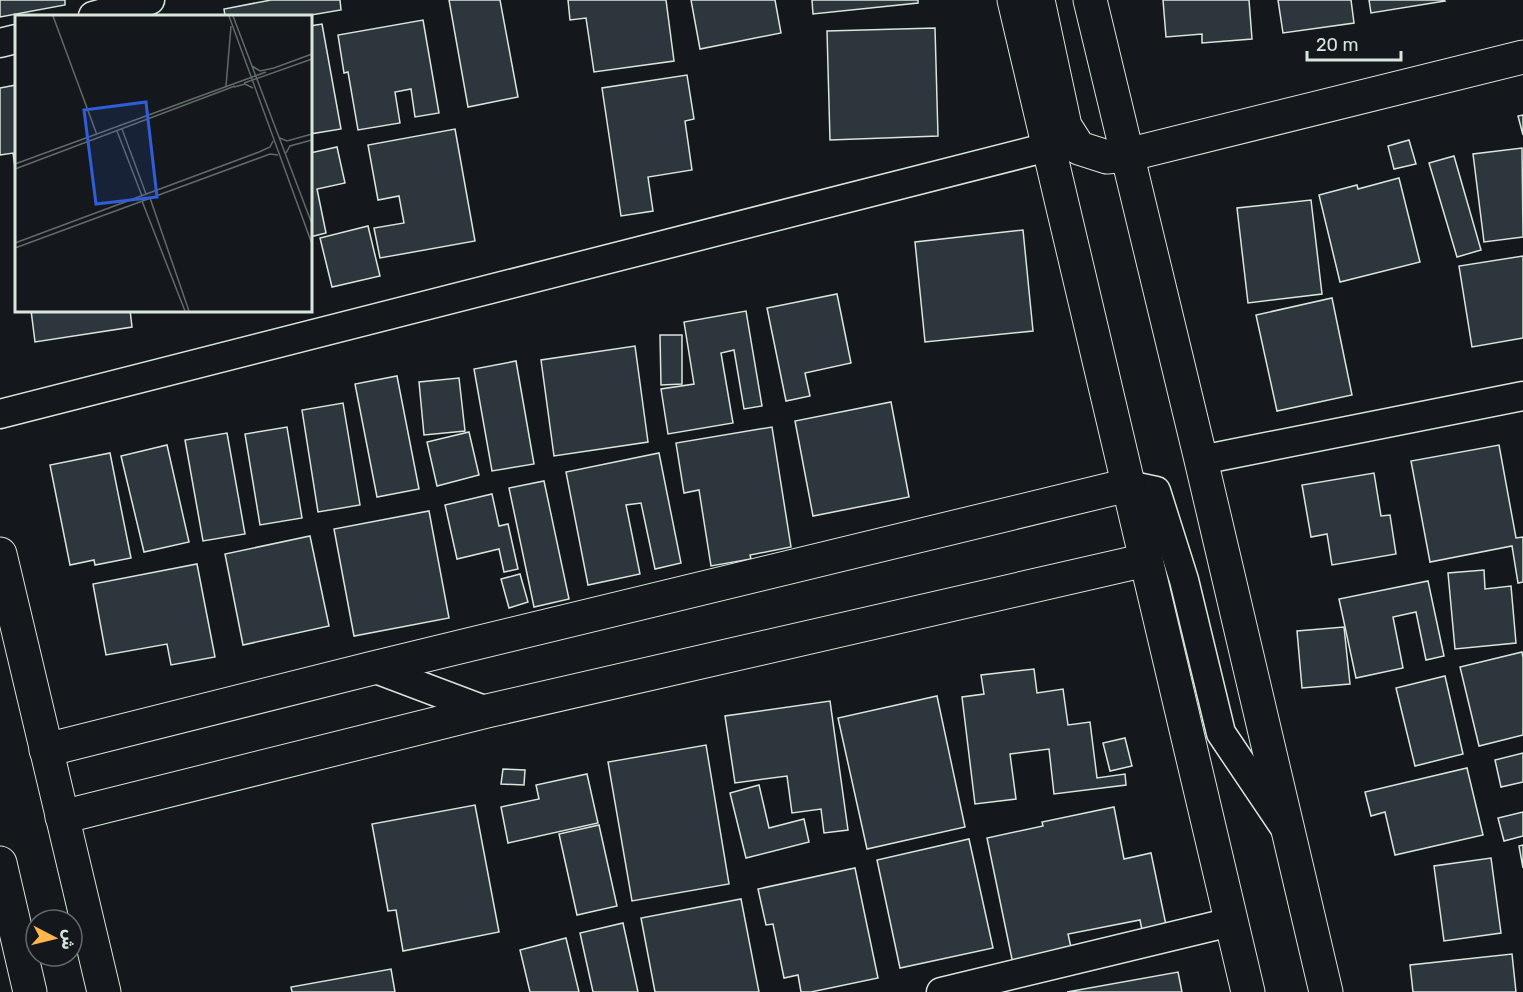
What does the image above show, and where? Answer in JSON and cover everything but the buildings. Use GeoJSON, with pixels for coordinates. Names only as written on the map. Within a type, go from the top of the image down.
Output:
{"type":"FeatureCollection","features":[{"type":"Feature","properties":{"kind":"street"},"geometry":{"type":"LineString","coordinates":[[97,15],[150,0]]}},
{"type":"Feature","properties":{"kind":"street"},"geometry":{"type":"LineString","coordinates":[[1014,0],[1248,992]]}},
{"type":"Feature","properties":{"kind":"street"},"geometry":{"type":"LineString","coordinates":[[1038,0],[1065,126],[1079,148],[1107,157],[1523,57]]}},
{"type":"Feature","properties":{"kind":"street"},"geometry":{"type":"LineString","coordinates":[[1090,0],[1326,992]]}},
{"type":"Feature","properties":{"kind":"street"},"geometry":{"type":"LineString","coordinates":[[0,43],[15,39]]}},
{"type":"Feature","properties":{"kind":"street"},"geometry":{"type":"LineString","coordinates":[[0,414],[1048,147]]}},
{"type":"Feature","properties":{"kind":"street"},"geometry":{"type":"LineString","coordinates":[[1201,460],[1523,396]]}},
{"type":"Feature","properties":{"kind":"street"},"geometry":{"type":"LineString","coordinates":[[46,750],[373,668],[1128,485],[1156,491],[1184,580],[1221,733],[1289,835]]}},
{"type":"Feature","properties":{"kind":"street"},"geometry":{"type":"LineString","coordinates":[[0,554],[104,992]]}},
{"type":"Feature","properties":{"kind":"street"},"geometry":{"type":"LineString","coordinates":[[62,817],[487,711],[1146,560]]}},
{"type":"Feature","properties":{"kind":"street"},"geometry":{"type":"LineString","coordinates":[[373,668],[487,711]]}},
{"type":"Feature","properties":{"kind":"street"},"geometry":{"type":"LineString","coordinates":[[2,874],[30,992]]}},
{"type":"Feature","properties":{"kind":"street"},"geometry":{"type":"LineString","coordinates":[[941,992],[1231,922]]}}]}
